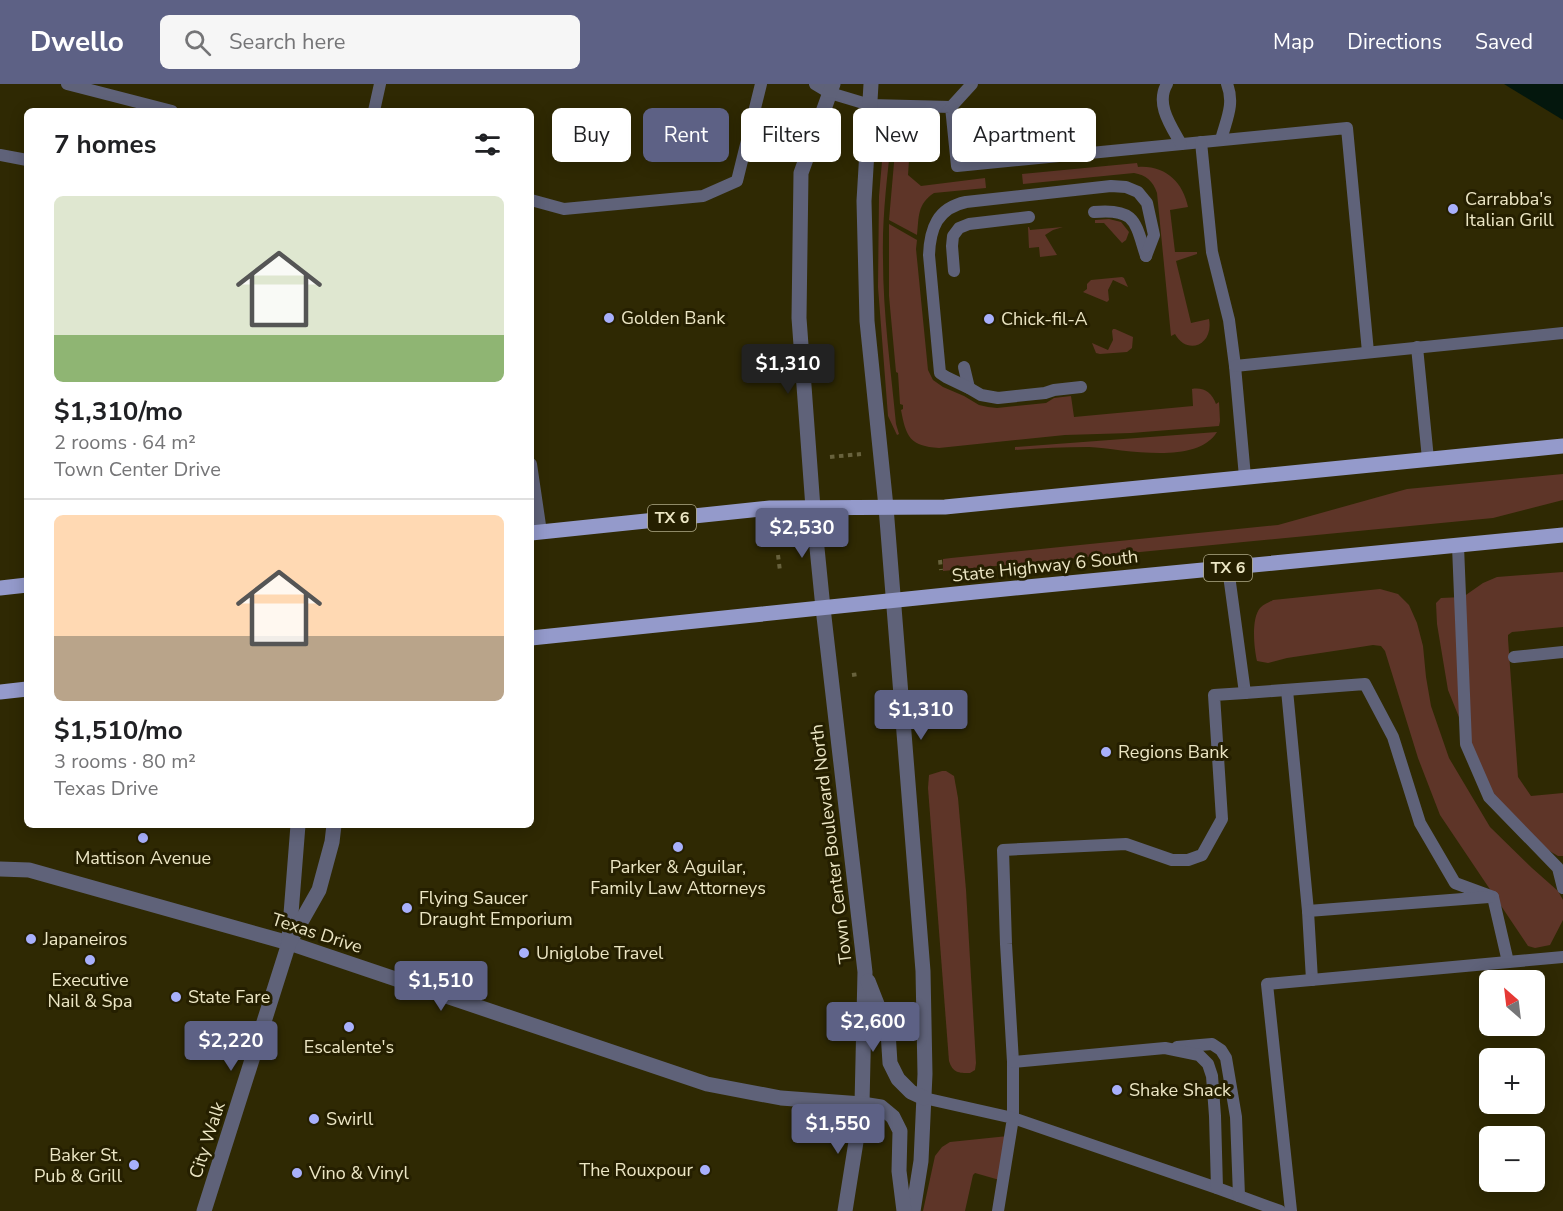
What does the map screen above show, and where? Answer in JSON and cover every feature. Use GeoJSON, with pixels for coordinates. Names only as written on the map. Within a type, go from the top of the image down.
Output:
{"type":"FeatureCollection","features":[{"type":"Feature","properties":{"kind":"main road","name":"TX 6"},"geometry":{"type":"LineString","coordinates":[[536,532],[770,508],[945,507],[1563,446]]}},
{"type":"Feature","properties":{"kind":"main road","name":"State Highway 6 South"},"geometry":{"type":"LineString","coordinates":[[534,638],[1563,536]]}},
{"type":"Feature","properties":{"kind":"main road"},"geometry":{"type":"LineString","coordinates":[[0,588],[24,585]]}},
{"type":"Feature","properties":{"kind":"main road"},"geometry":{"type":"LineString","coordinates":[[0,692],[24,689]]}},
{"type":"Feature","properties":{"kind":"street"},"geometry":{"type":"LineString","coordinates":[[871,84],[864,201],[867,321],[894,601],[922,971],[925,1074],[921,1161],[913,1211]]}},
{"type":"Feature","properties":{"kind":"street","name":"Town Center Boulevard North"},"geometry":{"type":"LineString","coordinates":[[831,89],[801,173],[799,318],[823,608],[865,972],[862,1104],[845,1211]]}},
{"type":"Feature","properties":{"kind":"street","name":"City Walk"},"geometry":{"type":"LineString","coordinates":[[289,943],[298,828]]}},
{"type":"Feature","properties":{"kind":"street","name":"City Walk"},"geometry":{"type":"LineString","coordinates":[[204,1211],[289,943],[319,890],[334,828]]}},
{"type":"Feature","properties":{"kind":"street","name":"Texas Drive"},"geometry":{"type":"LineString","coordinates":[[0,868],[29,870],[289,943],[707,1084],[781,1098],[880,1107],[893,1117],[900,1131],[899,1171],[904,1211]]}},
{"type":"Feature","properties":{"kind":"street"},"geometry":{"type":"LineString","coordinates":[[865,972],[888,1032],[890,1063],[898,1079],[911,1092],[924,1098]]}},
{"type":"Feature","properties":{"kind":"lane"},"geometry":{"type":"LineString","coordinates":[[67,84],[160,108]]}},
{"type":"Feature","properties":{"kind":"lane"},"geometry":{"type":"LineString","coordinates":[[375,108],[380,84]]}},
{"type":"Feature","properties":{"kind":"lane"},"geometry":{"type":"LineString","coordinates":[[534,201],[564,208],[703,196],[737,181],[761,84]]}},
{"type":"Feature","properties":{"kind":"lane"},"geometry":{"type":"LineString","coordinates":[[815,84],[870,105],[951,107]]}},
{"type":"Feature","properties":{"kind":"lane"},"geometry":{"type":"LineString","coordinates":[[972,84],[951,107],[957,166],[1347,128],[1368,352]]}},
{"type":"Feature","properties":{"kind":"lane"},"geometry":{"type":"LineString","coordinates":[[1167,84],[1162,100],[1164,112],[1181,144]]}},
{"type":"Feature","properties":{"kind":"lane"},"geometry":{"type":"LineString","coordinates":[[1221,140],[1231,106],[1231,93],[1227,84]]}},
{"type":"Feature","properties":{"kind":"lane"},"geometry":{"type":"LineString","coordinates":[[1201,142],[1212,252],[1228,320],[1235,366],[1245,477]]}},
{"type":"Feature","properties":{"kind":"lane"},"geometry":{"type":"LineString","coordinates":[[0,155],[24,159]]}},
{"type":"Feature","properties":{"kind":"lane"},"geometry":{"type":"LineString","coordinates":[[1081,387],[998,398],[981,395],[940,373],[929,255],[931,237],[938,218],[946,209],[956,204],[1111,186],[1126,187],[1138,192],[1147,203],[1154,235],[1146,256],[1138,229],[1130,218],[1116,212],[1094,212]]}},
{"type":"Feature","properties":{"kind":"lane"},"geometry":{"type":"LineString","coordinates":[[954,271],[952,246],[959,228],[969,224],[1029,217]]}},
{"type":"Feature","properties":{"kind":"lane"},"geometry":{"type":"LineString","coordinates":[[1235,366],[1563,333]]}},
{"type":"Feature","properties":{"kind":"lane"},"geometry":{"type":"LineString","coordinates":[[1418,347],[1428,459]]}},
{"type":"Feature","properties":{"kind":"lane"},"geometry":{"type":"LineString","coordinates":[[964,367],[969,388]]}},
{"type":"Feature","properties":{"kind":"lane"},"geometry":{"type":"LineString","coordinates":[[534,505],[536,532]]}},
{"type":"Feature","properties":{"kind":"lane"},"geometry":{"type":"LineString","coordinates":[[1458,546],[1466,744],[1488,797],[1560,868],[1563,888]]}},
{"type":"Feature","properties":{"kind":"lane"},"geometry":{"type":"LineString","coordinates":[[1228,568],[1245,693]]}},
{"type":"Feature","properties":{"kind":"lane"},"geometry":{"type":"LineString","coordinates":[[1514,657],[1563,652]]}},
{"type":"Feature","properties":{"kind":"lane"},"geometry":{"type":"LineString","coordinates":[[998,1211],[1012,1118],[1013,1062],[1003,850],[1126,844],[1172,860],[1188,860],[1203,855],[1222,819],[1214,695],[1365,684],[1393,737],[1420,823],[1455,883],[1493,897]]}},
{"type":"Feature","properties":{"kind":"lane"},"geometry":{"type":"LineString","coordinates":[[1287,690],[1308,911],[1312,980]]}},
{"type":"Feature","properties":{"kind":"lane"},"geometry":{"type":"LineString","coordinates":[[1308,911],[1493,897]]}},
{"type":"Feature","properties":{"kind":"lane"},"geometry":{"type":"LineString","coordinates":[[1493,897],[1508,962]]}},
{"type":"Feature","properties":{"kind":"lane"},"geometry":{"type":"LineString","coordinates":[[1291,1211],[1267,984],[1563,957]]}},
{"type":"Feature","properties":{"kind":"lane"},"geometry":{"type":"LineString","coordinates":[[1013,1062],[1212,1044],[1221,1050],[1226,1058],[1236,1117],[1239,1196]]}},
{"type":"Feature","properties":{"kind":"lane"},"geometry":{"type":"LineString","coordinates":[[1165,1048],[1199,1055],[1208,1064],[1212,1076],[1215,1116],[1217,1188]]}},
{"type":"Feature","properties":{"kind":"lane"},"geometry":{"type":"LineString","coordinates":[[924,1098],[1012,1118],[1280,1211]]}},
{"type":"Feature","properties":{"kind":"path"},"geometry":{"type":"LineString","coordinates":[[830,457],[861,454]]}},
{"type":"Feature","properties":{"kind":"path"},"geometry":{"type":"LineString","coordinates":[[778,555],[780,571]]}},
{"type":"Feature","properties":{"kind":"path"},"geometry":{"type":"LineString","coordinates":[[940,560],[941,570]]}},
{"type":"Feature","properties":{"kind":"path"},"geometry":{"type":"LineString","coordinates":[[852,675],[859,674]]}},
{"type":"Feature","properties":{"kind":"shaded area"},"geometry":{"type":"Polygon","coordinates":[[[1504,84],[1563,84],[1563,120],[1512,89],[1504,84]]]}},
{"type":"Feature","properties":{"kind":"shaded area"},"geometry":{"type":"Polygon","coordinates":[[[882,162],[889,162],[884,213],[883,280],[896,424],[899,434],[897,435],[888,416],[878,287],[879,196],[882,162]]]}},
{"type":"Feature","properties":{"kind":"shaded area"},"geometry":{"type":"Polygon","coordinates":[[[894,162],[909,162],[908,175],[921,186],[985,178],[986,188],[934,193],[928,197],[922,206],[917,235],[889,220],[894,162]]]}},
{"type":"Feature","properties":{"kind":"shaded area"},"geometry":{"type":"Polygon","coordinates":[[[1137,163],[1138,167],[1156,169],[1171,177],[1186,198],[1188,207],[1170,210],[1175,252],[1197,252],[1197,254],[1176,261],[1191,323],[1209,319],[1209,328],[1204,341],[1192,346],[1180,341],[1175,334],[1171,336],[1157,193],[1148,179],[1134,173],[1023,184],[1022,174],[1137,163]]]}},
{"type":"Feature","properties":{"kind":"shaded area"},"geometry":{"type":"Polygon","coordinates":[[[1109,219],[1121,222],[1129,232],[1122,243],[1104,223],[1095,223],[1095,220],[1109,219]]]}},
{"type":"Feature","properties":{"kind":"shaded area"},"geometry":{"type":"Polygon","coordinates":[[[889,224],[917,240],[928,370],[933,380],[943,387],[979,405],[997,408],[1046,403],[1054,398],[1071,396],[1074,417],[1193,406],[1192,389],[1200,389],[1210,394],[1216,404],[1219,402],[1219,426],[1131,433],[1065,435],[939,448],[916,442],[905,427],[901,410],[903,405],[900,404],[898,373],[896,372],[889,296],[889,224]]]}},
{"type":"Feature","properties":{"kind":"shaded area"},"geometry":{"type":"Polygon","coordinates":[[[1028,227],[1030,230],[1063,227],[1045,235],[1057,255],[1040,257],[1039,247],[1029,248],[1028,227]]]}},
{"type":"Feature","properties":{"kind":"shaded area"},"geometry":{"type":"Polygon","coordinates":[[[1122,277],[1128,287],[1113,280],[1108,290],[1109,300],[1107,302],[1083,292],[1091,280],[1122,277]]]}},
{"type":"Feature","properties":{"kind":"shaded area"},"geometry":{"type":"Polygon","coordinates":[[[1113,329],[1133,337],[1132,348],[1127,352],[1096,353],[1092,343],[1108,350],[1113,340],[1113,329]]]}},
{"type":"Feature","properties":{"kind":"shaded area"},"geometry":{"type":"Polygon","coordinates":[[[1217,432],[1207,442],[1193,449],[1176,452],[1139,452],[1089,447],[1015,450],[1015,447],[1217,432]]]}},
{"type":"Feature","properties":{"kind":"shaded area"},"geometry":{"type":"Polygon","coordinates":[[[1563,474],[1563,500],[1493,518],[943,571],[943,559],[1278,525],[1407,489],[1563,474]]]}},
{"type":"Feature","properties":{"kind":"shaded area"},"geometry":{"type":"Polygon","coordinates":[[[1563,572],[1563,627],[1512,632],[1508,635],[1518,777],[1531,796],[1563,793],[1563,856],[1558,856],[1548,850],[1488,789],[1448,690],[1437,624],[1436,603],[1441,598],[1463,597],[1483,583],[1497,577],[1563,572]]]}},
{"type":"Feature","properties":{"kind":"shaded area"},"geometry":{"type":"Polygon","coordinates":[[[1380,589],[1398,594],[1409,605],[1417,623],[1423,646],[1431,706],[1449,758],[1490,827],[1558,891],[1563,900],[1563,920],[1550,945],[1535,948],[1528,946],[1440,815],[1418,758],[1385,651],[1381,646],[1373,645],[1268,663],[1257,661],[1254,641],[1255,619],[1260,608],[1273,600],[1380,589]]]}},
{"type":"Feature","properties":{"kind":"shaded area"},"geometry":{"type":"Polygon","coordinates":[[[942,771],[954,776],[958,798],[976,1063],[975,1070],[970,1073],[956,1072],[949,1061],[928,788],[929,775],[942,771]]]}},
{"type":"Feature","properties":{"kind":"shaded area"},"geometry":{"type":"Polygon","coordinates":[[[1008,1136],[1003,1181],[975,1173],[965,1211],[923,1211],[935,1156],[942,1147],[950,1142],[1008,1136]]]}},
{"type":"Feature","properties":{"kind":"place","name":"Carrabba's Italian Grill"},"geometry":{"type":"Point","coordinates":[1453,209]}},
{"type":"Feature","properties":{"kind":"place","name":"Golden Bank"},"geometry":{"type":"Point","coordinates":[609,318]}},
{"type":"Feature","properties":{"kind":"place","name":"Chick-fil-A"},"geometry":{"type":"Point","coordinates":[989,319]}},
{"type":"Feature","properties":{"kind":"place","name":"Regions Bank"},"geometry":{"type":"Point","coordinates":[1106,752]}},
{"type":"Feature","properties":{"kind":"place","name":"Mattison Avenue"},"geometry":{"type":"Point","coordinates":[143,838]}},
{"type":"Feature","properties":{"kind":"place","name":"Parker & Aguilar, Family Law Attorneys"},"geometry":{"type":"Point","coordinates":[678,847]}},
{"type":"Feature","properties":{"kind":"place","name":"Flying Saucer Draught Emporium"},"geometry":{"type":"Point","coordinates":[407,908]}},
{"type":"Feature","properties":{"kind":"place","name":"Japaneiros"},"geometry":{"type":"Point","coordinates":[31,939]}},
{"type":"Feature","properties":{"kind":"place","name":"Uniglobe Travel"},"geometry":{"type":"Point","coordinates":[524,953]}},
{"type":"Feature","properties":{"kind":"place","name":"Executive Nail & Spa"},"geometry":{"type":"Point","coordinates":[90,960]}},
{"type":"Feature","properties":{"kind":"place","name":"State Fare"},"geometry":{"type":"Point","coordinates":[176,997]}},
{"type":"Feature","properties":{"kind":"place","name":"Escalente's"},"geometry":{"type":"Point","coordinates":[349,1027]}},
{"type":"Feature","properties":{"kind":"place","name":"Shake Shack"},"geometry":{"type":"Point","coordinates":[1117,1090]}},
{"type":"Feature","properties":{"kind":"place","name":"Swirll"},"geometry":{"type":"Point","coordinates":[314,1119]}},
{"type":"Feature","properties":{"kind":"place","name":"Baker St. Pub & Grill"},"geometry":{"type":"Point","coordinates":[134,1165]}},
{"type":"Feature","properties":{"kind":"place","name":"The Rouxpour"},"geometry":{"type":"Point","coordinates":[705,1170]}},
{"type":"Feature","properties":{"kind":"place","name":"Vino & Vinyl"},"geometry":{"type":"Point","coordinates":[297,1173]}}]}
